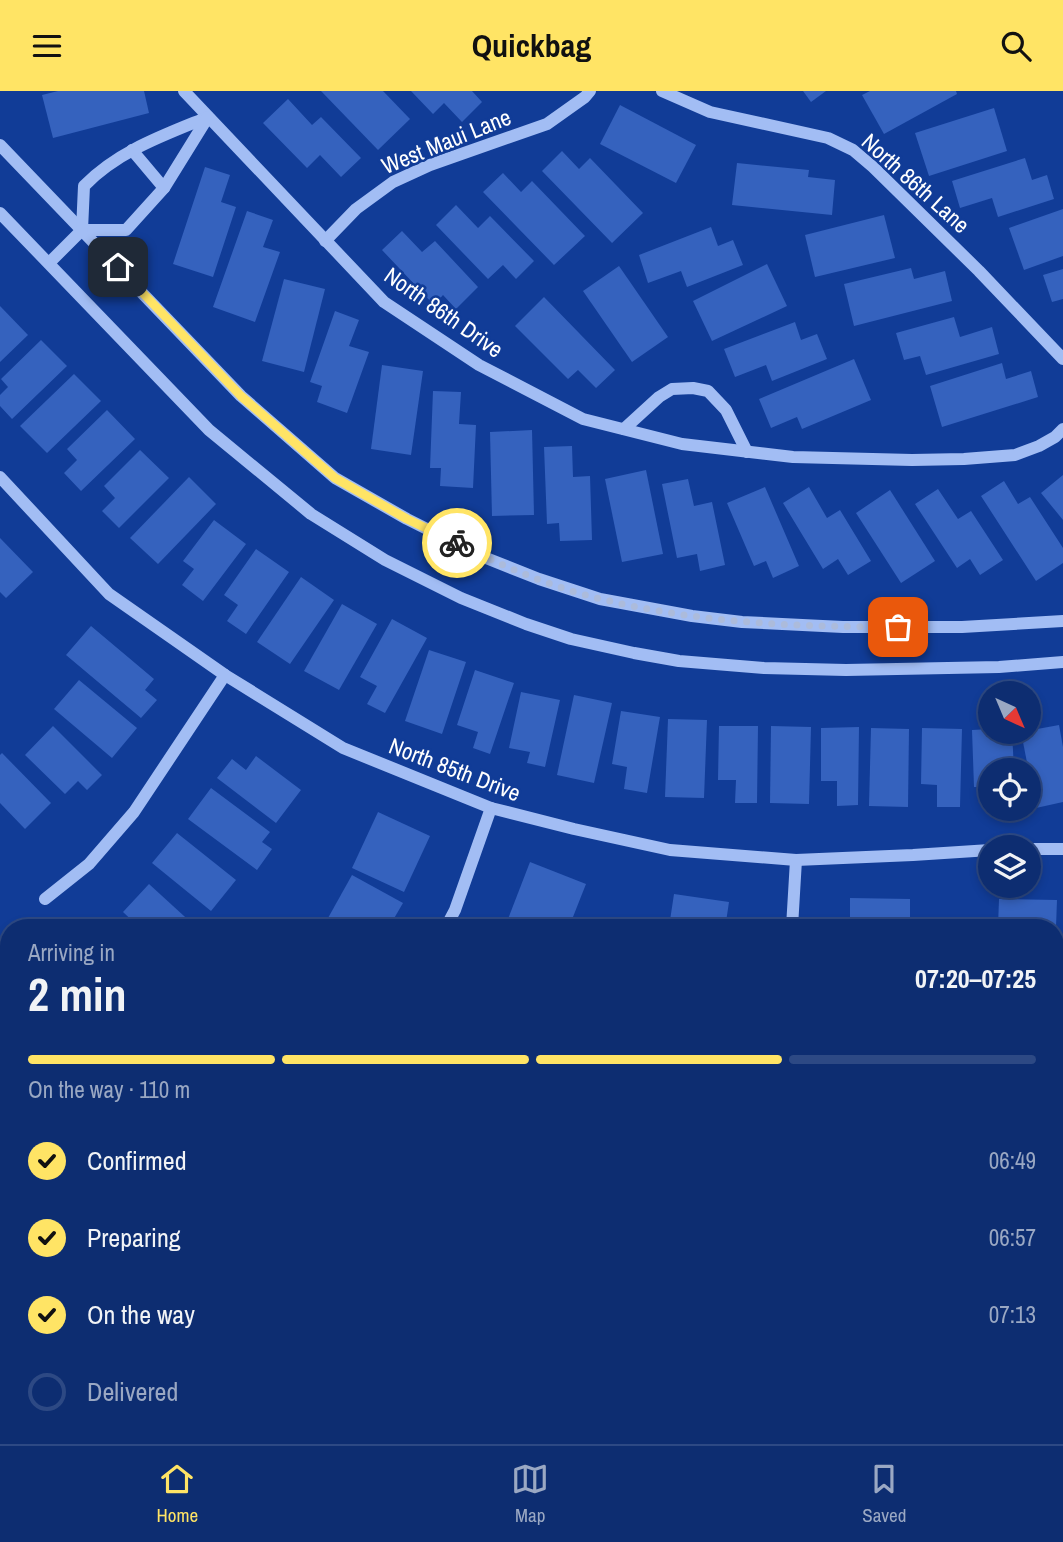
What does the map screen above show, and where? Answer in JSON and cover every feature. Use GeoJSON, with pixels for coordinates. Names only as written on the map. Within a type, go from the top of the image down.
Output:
{"type":"FeatureCollection","features":[{"type":"Feature","properties":{"kind":"street","name":"North 86th Drive"},"geometry":{"type":"LineString","coordinates":[[184,91],[384,302],[479,365],[583,419],[682,444],[793,457],[912,460],[1015,455],[1039,446],[1063,429]]}},
{"type":"Feature","properties":{"kind":"street","name":"West Maui Lane"},"geometry":{"type":"LineString","coordinates":[[325,241],[356,209],[393,182],[430,165],[547,124],[590,91]]}},
{"type":"Feature","properties":{"kind":"street","name":"North 86th Lane"},"geometry":{"type":"LineString","coordinates":[[662,91],[710,112],[828,138],[853,150],[979,271],[1063,359]]}},
{"type":"Feature","properties":{"kind":"street"},"geometry":{"type":"LineString","coordinates":[[49,263],[82,230],[84,186],[93,177],[132,150],[208,117]]}},
{"type":"Feature","properties":{"kind":"street"},"geometry":{"type":"LineString","coordinates":[[82,230],[126,230],[164,188],[208,117]]}},
{"type":"Feature","properties":{"kind":"street"},"geometry":{"type":"LineString","coordinates":[[0,145],[241,396],[335,478],[407,519],[481,556],[600,599],[729,620],[843,627],[962,627],[1063,621]]}},
{"type":"Feature","properties":{"kind":"street"},"geometry":{"type":"LineString","coordinates":[[132,150],[164,188]]}},
{"type":"Feature","properties":{"kind":"street"},"geometry":{"type":"LineString","coordinates":[[0,213],[209,431],[311,514],[385,560],[461,598],[572,639],[679,660],[764,668],[846,670],[999,667],[1063,662]]}},
{"type":"Feature","properties":{"kind":"street"},"geometry":{"type":"LineString","coordinates":[[624,429],[659,397],[672,389],[693,388],[708,391],[726,410],[747,451]]}},
{"type":"Feature","properties":{"kind":"street","name":"North 86th Drive"},"geometry":{"type":"LineString","coordinates":[[1039,446],[1063,446]]}},
{"type":"Feature","properties":{"kind":"street","name":"North 85th Drive"},"geometry":{"type":"LineString","coordinates":[[0,477],[109,594],[225,675],[343,748],[491,809],[670,850],[796,860],[978,851]]}},
{"type":"Feature","properties":{"kind":"street"},"geometry":{"type":"LineString","coordinates":[[45,899],[89,864],[134,812],[225,675]]}},
{"type":"Feature","properties":{"kind":"street"},"geometry":{"type":"LineString","coordinates":[[450,919],[491,809]]}},
{"type":"Feature","properties":{"kind":"street"},"geometry":{"type":"LineString","coordinates":[[1041,849],[1063,849]]}},
{"type":"Feature","properties":{"kind":"street"},"geometry":{"type":"LineString","coordinates":[[792,919],[796,860]]}},
{"type":"Feature","properties":{"kind":"building"},"geometry":{"type":"Polygon","coordinates":[[[58,91],[144,91],[149,113],[53,138],[42,95],[58,91]]]}},
{"type":"Feature","properties":{"kind":"building"},"geometry":{"type":"Polygon","coordinates":[[[321,91],[383,91],[410,119],[378,150],[321,91]]]}},
{"type":"Feature","properties":{"kind":"building"},"geometry":{"type":"Polygon","coordinates":[[[411,91],[472,91],[482,102],[462,122],[444,103],[433,114],[411,91]]]}},
{"type":"Feature","properties":{"kind":"building"},"geometry":{"type":"Polygon","coordinates":[[[803,91],[826,91],[811,102],[803,91]]]}},
{"type":"Feature","properties":{"kind":"building"},"geometry":{"type":"Polygon","coordinates":[[[870,91],[956,91],[957,94],[884,134],[862,95],[870,91]]]}},
{"type":"Feature","properties":{"kind":"building"},"geometry":{"type":"Polygon","coordinates":[[[288,99],[312,125],[321,117],[361,158],[341,177],[320,155],[307,168],[263,123],[288,99]]]}},
{"type":"Feature","properties":{"kind":"building"},"geometry":{"type":"Polygon","coordinates":[[[620,105],[696,145],[676,183],[600,144],[620,105]]]}},
{"type":"Feature","properties":{"kind":"building"},"geometry":{"type":"Polygon","coordinates":[[[994,108],[1007,151],[929,176],[915,133],[994,108]]]}},
{"type":"Feature","properties":{"kind":"building"},"geometry":{"type":"Polygon","coordinates":[[[562,151],[579,169],[590,158],[643,213],[612,243],[542,171],[562,151]]]}},
{"type":"Feature","properties":{"kind":"building"},"geometry":{"type":"Polygon","coordinates":[[[1025,158],[1032,180],[1047,175],[1054,199],[998,217],[992,198],[960,208],[952,181],[1025,158]]]}},
{"type":"Feature","properties":{"kind":"building"},"geometry":{"type":"Polygon","coordinates":[[[737,163],[809,170],[808,177],[835,180],[832,215],[732,205],[737,163]]]}},
{"type":"Feature","properties":{"kind":"building"},"geometry":{"type":"Polygon","coordinates":[[[205,167],[230,175],[221,202],[236,207],[213,277],[173,264],[205,167]]]}},
{"type":"Feature","properties":{"kind":"building"},"geometry":{"type":"Polygon","coordinates":[[[503,173],[521,192],[532,181],[585,236],[554,265],[483,192],[503,173]]]}},
{"type":"Feature","properties":{"kind":"building"},"geometry":{"type":"Polygon","coordinates":[[[456,205],[478,228],[490,216],[534,261],[516,279],[503,265],[488,279],[436,225],[456,205]]]}},
{"type":"Feature","properties":{"kind":"building"},"geometry":{"type":"Polygon","coordinates":[[[1063,209],[1063,256],[1024,270],[1009,228],[1063,209]]]}},
{"type":"Feature","properties":{"kind":"building"},"geometry":{"type":"Polygon","coordinates":[[[247,211],[273,220],[263,247],[280,252],[255,322],[213,307],[247,211]]]}},
{"type":"Feature","properties":{"kind":"building"},"geometry":{"type":"Polygon","coordinates":[[[884,215],[895,258],[815,277],[805,235],[884,215]]]}},
{"type":"Feature","properties":{"kind":"building"},"geometry":{"type":"Polygon","coordinates":[[[711,227],[718,246],[733,240],[743,265],[687,287],[681,271],[648,283],[639,255],[711,227]]]}},
{"type":"Feature","properties":{"kind":"building"},"geometry":{"type":"Polygon","coordinates":[[[402,231],[422,252],[435,241],[478,287],[456,309],[443,295],[434,305],[382,250],[402,231]]]}},
{"type":"Feature","properties":{"kind":"building"},"geometry":{"type":"Polygon","coordinates":[[[767,264],[787,306],[712,341],[693,301],[767,264]]]}},
{"type":"Feature","properties":{"kind":"building"},"geometry":{"type":"Polygon","coordinates":[[[619,266],[668,337],[632,362],[583,291],[619,266]]]}},
{"type":"Feature","properties":{"kind":"building"},"geometry":{"type":"Polygon","coordinates":[[[911,268],[914,279],[945,271],[952,301],[854,326],[844,284],[911,268]]]}},
{"type":"Feature","properties":{"kind":"building"},"geometry":{"type":"Polygon","coordinates":[[[1063,269],[1063,299],[1052,302],[1043,275],[1063,269]]]}},
{"type":"Feature","properties":{"kind":"building"},"geometry":{"type":"Polygon","coordinates":[[[284,279],[325,289],[304,372],[262,361],[284,279]]]}},
{"type":"Feature","properties":{"kind":"building"},"geometry":{"type":"Polygon","coordinates":[[[544,297],[615,370],[596,388],[578,370],[568,379],[515,326],[544,297]]]}},
{"type":"Feature","properties":{"kind":"building"},"geometry":{"type":"Polygon","coordinates":[[[0,306],[28,335],[0,362],[0,306]]]}},
{"type":"Feature","properties":{"kind":"building"},"geometry":{"type":"Polygon","coordinates":[[[335,311],[359,320],[349,346],[369,352],[347,413],[317,402],[322,386],[310,382],[335,311]]]}},
{"type":"Feature","properties":{"kind":"building"},"geometry":{"type":"Polygon","coordinates":[[[954,317],[960,337],[992,327],[999,354],[926,375],[920,356],[904,360],[896,333],[954,317]]]}},
{"type":"Feature","properties":{"kind":"building"},"geometry":{"type":"Polygon","coordinates":[[[795,322],[801,340],[817,334],[827,359],[772,381],[766,365],[735,377],[724,349],[795,322]]]}},
{"type":"Feature","properties":{"kind":"building"},"geometry":{"type":"Polygon","coordinates":[[[41,340],[67,366],[12,419],[0,406],[0,395],[8,387],[1,379],[41,340]]]}},
{"type":"Feature","properties":{"kind":"building"},"geometry":{"type":"Polygon","coordinates":[[[854,359],[871,400],[802,429],[797,417],[771,428],[759,399],[854,359]]]}},
{"type":"Feature","properties":{"kind":"building"},"geometry":{"type":"Polygon","coordinates":[[[1002,363],[1006,379],[1031,371],[1038,397],[942,427],[930,386],[1002,363]]]}},
{"type":"Feature","properties":{"kind":"building"},"geometry":{"type":"Polygon","coordinates":[[[382,365],[423,371],[411,455],[371,449],[382,365]]]}},
{"type":"Feature","properties":{"kind":"building"},"geometry":{"type":"Polygon","coordinates":[[[74,374],[101,401],[47,453],[20,426],[74,374]]]}},
{"type":"Feature","properties":{"kind":"building"},"geometry":{"type":"Polygon","coordinates":[[[433,391],[461,392],[459,424],[476,425],[473,488],[440,486],[441,468],[430,468],[433,391]]]}},
{"type":"Feature","properties":{"kind":"building"},"geometry":{"type":"Polygon","coordinates":[[[107,410],[135,439],[81,491],[64,473],[77,460],[67,449],[107,410]]]}},
{"type":"Feature","properties":{"kind":"building"},"geometry":{"type":"Polygon","coordinates":[[[532,430],[534,515],[492,516],[490,432],[532,430]]]}},
{"type":"Feature","properties":{"kind":"building"},"geometry":{"type":"Polygon","coordinates":[[[572,446],[573,477],[590,476],[592,540],[560,541],[559,523],[547,524],[544,447],[572,446]]]}},
{"type":"Feature","properties":{"kind":"building"},"geometry":{"type":"Polygon","coordinates":[[[140,450],[169,478],[119,528],[102,511],[115,498],[104,486],[140,450]]]}},
{"type":"Feature","properties":{"kind":"building"},"geometry":{"type":"Polygon","coordinates":[[[646,470],[663,554],[622,562],[605,479],[646,470]]]}},
{"type":"Feature","properties":{"kind":"building"},"geometry":{"type":"Polygon","coordinates":[[[1063,475],[1063,520],[1041,493],[1063,475]]]}},
{"type":"Feature","properties":{"kind":"building"},"geometry":{"type":"Polygon","coordinates":[[[189,477],[216,504],[158,564],[130,538],[189,477]]]}},
{"type":"Feature","properties":{"kind":"building"},"geometry":{"type":"Polygon","coordinates":[[[688,479],[694,506],[712,502],[725,565],[700,571],[697,554],[677,558],[662,484],[688,479]]]}},
{"type":"Feature","properties":{"kind":"building"},"geometry":{"type":"Polygon","coordinates":[[[1004,481],[1018,504],[1030,497],[1063,548],[1063,563],[1036,581],[981,496],[1004,481]]]}},
{"type":"Feature","properties":{"kind":"building"},"geometry":{"type":"Polygon","coordinates":[[[765,487],[799,566],[773,578],[766,561],[754,566],[727,503],[765,487]]]}},
{"type":"Feature","properties":{"kind":"building"},"geometry":{"type":"Polygon","coordinates":[[[809,487],[827,518],[840,510],[871,561],[848,575],[838,559],[823,569],[783,503],[809,487]]]}},
{"type":"Feature","properties":{"kind":"building"},"geometry":{"type":"Polygon","coordinates":[[[938,489],[958,519],[971,511],[1003,560],[980,575],[970,559],[957,568],[915,504],[938,489]]]}},
{"type":"Feature","properties":{"kind":"building"},"geometry":{"type":"Polygon","coordinates":[[[890,490],[935,561],[901,583],[856,513],[890,490]]]}},
{"type":"Feature","properties":{"kind":"building"},"geometry":{"type":"Polygon","coordinates":[[[214,520],[246,544],[203,601],[182,585],[194,569],[183,561],[214,520]]]}},
{"type":"Feature","properties":{"kind":"building"},"geometry":{"type":"Polygon","coordinates":[[[0,538],[33,572],[6,598],[0,592],[0,538]]]}},
{"type":"Feature","properties":{"kind":"building"},"geometry":{"type":"Polygon","coordinates":[[[256,549],[289,572],[246,634],[227,621],[238,605],[224,595],[256,549]]]}},
{"type":"Feature","properties":{"kind":"building"},"geometry":{"type":"Polygon","coordinates":[[[301,577],[334,600],[290,664],[257,642],[301,577]]]}},
{"type":"Feature","properties":{"kind":"building"},"geometry":{"type":"Polygon","coordinates":[[[342,604],[377,624],[339,690],[304,671],[342,604]]]}},
{"type":"Feature","properties":{"kind":"building"},"geometry":{"type":"Polygon","coordinates":[[[392,619],[427,638],[385,713],[367,704],[377,686],[360,677],[392,619]]]}},
{"type":"Feature","properties":{"kind":"building"},"geometry":{"type":"Polygon","coordinates":[[[91,626],[154,679],[145,690],[157,700],[141,718],[66,655],[91,626]]]}},
{"type":"Feature","properties":{"kind":"building"},"geometry":{"type":"Polygon","coordinates":[[[429,650],[466,662],[442,734],[405,721],[429,650]]]}},
{"type":"Feature","properties":{"kind":"building"},"geometry":{"type":"Polygon","coordinates":[[[475,670],[514,683],[490,754],[473,748],[478,732],[457,725],[475,670]]]}},
{"type":"Feature","properties":{"kind":"building"},"geometry":{"type":"Polygon","coordinates":[[[79,680],[137,728],[112,758],[54,709],[79,680]]]}},
{"type":"Feature","properties":{"kind":"building"},"geometry":{"type":"Polygon","coordinates":[[[521,692],[560,700],[545,767],[527,763],[530,752],[509,748],[521,692]]]}},
{"type":"Feature","properties":{"kind":"building"},"geometry":{"type":"Polygon","coordinates":[[[574,695],[612,703],[594,783],[557,775],[574,695]]]}},
{"type":"Feature","properties":{"kind":"building"},"geometry":{"type":"Polygon","coordinates":[[[621,711],[660,717],[647,793],[624,789],[627,767],[612,764],[621,711]]]}},
{"type":"Feature","properties":{"kind":"building"},"geometry":{"type":"Polygon","coordinates":[[[668,719],[707,720],[704,798],[665,797],[668,719]]]}},
{"type":"Feature","properties":{"kind":"building"},"geometry":{"type":"Polygon","coordinates":[[[1059,725],[1063,747],[1063,802],[1041,807],[1041,758],[1026,758],[1023,744],[1041,744],[1041,728],[1059,725]]]}},
{"type":"Feature","properties":{"kind":"building"},"geometry":{"type":"Polygon","coordinates":[[[53,726],[102,775],[87,790],[78,781],[65,794],[25,755],[53,726]]]}},
{"type":"Feature","properties":{"kind":"building"},"geometry":{"type":"Polygon","coordinates":[[[719,726],[758,726],[757,803],[735,803],[736,780],[718,780],[719,726]]]}},
{"type":"Feature","properties":{"kind":"building"},"geometry":{"type":"Polygon","coordinates":[[[771,726],[811,727],[809,804],[770,803],[771,726]]]}},
{"type":"Feature","properties":{"kind":"building"},"geometry":{"type":"Polygon","coordinates":[[[859,727],[858,805],[837,806],[837,781],[821,781],[821,728],[859,727]]]}},
{"type":"Feature","properties":{"kind":"building"},"geometry":{"type":"Polygon","coordinates":[[[871,728],[909,729],[908,807],[869,806],[871,728]]]}},
{"type":"Feature","properties":{"kind":"building"},"geometry":{"type":"Polygon","coordinates":[[[922,728],[962,729],[960,807],[937,807],[937,785],[921,784],[922,728]]]}},
{"type":"Feature","properties":{"kind":"building"},"geometry":{"type":"Polygon","coordinates":[[[972,730],[978,730],[978,744],[1013,744],[1013,758],[978,758],[978,787],[974,787],[972,730]]]}},
{"type":"Feature","properties":{"kind":"building"},"geometry":{"type":"Polygon","coordinates":[[[2,753],[51,803],[25,829],[0,803],[2,753]]]}},
{"type":"Feature","properties":{"kind":"building"},"geometry":{"type":"Polygon","coordinates":[[[256,756],[301,790],[276,823],[217,778],[232,759],[246,770],[256,756]]]}},
{"type":"Feature","properties":{"kind":"building"},"geometry":{"type":"Polygon","coordinates":[[[211,788],[270,832],[262,842],[272,849],[257,870],[188,819],[211,788]]]}},
{"type":"Feature","properties":{"kind":"building"},"geometry":{"type":"Polygon","coordinates":[[[378,812],[430,836],[404,892],[352,868],[378,812]]]}},
{"type":"Feature","properties":{"kind":"building"},"geometry":{"type":"Polygon","coordinates":[[[177,833],[236,880],[211,911],[152,863],[177,833]]]}},
{"type":"Feature","properties":{"kind":"building"},"geometry":{"type":"Polygon","coordinates":[[[530,862],[586,884],[572,919],[508,919],[530,862]]]}},
{"type":"Feature","properties":{"kind":"building"},"geometry":{"type":"Polygon","coordinates":[[[352,875],[403,903],[394,919],[327,919],[352,875]]]}},
{"type":"Feature","properties":{"kind":"building"},"geometry":{"type":"Polygon","coordinates":[[[149,884],[187,919],[130,919],[123,912],[149,884]]]}},
{"type":"Feature","properties":{"kind":"building"},"geometry":{"type":"Polygon","coordinates":[[[674,894],[729,902],[726,919],[670,919],[674,894]]]}},
{"type":"Feature","properties":{"kind":"building"},"geometry":{"type":"Polygon","coordinates":[[[850,898],[910,899],[910,919],[850,919],[850,898]]]}},
{"type":"Feature","properties":{"kind":"building"},"geometry":{"type":"Polygon","coordinates":[[[999,899],[1057,900],[1056,919],[998,919],[999,899]]]}},
{"type":"Feature","properties":{"kind":"way so far"},"geometry":{"type":"LineString","coordinates":[[457,543],[481,556],[570,590],[643,608],[742,622],[898,627]]}},
{"type":"Feature","properties":{"kind":"route"},"geometry":{"type":"LineString","coordinates":[[118,267],[241,396],[335,478],[407,519],[457,543]]}}]}
